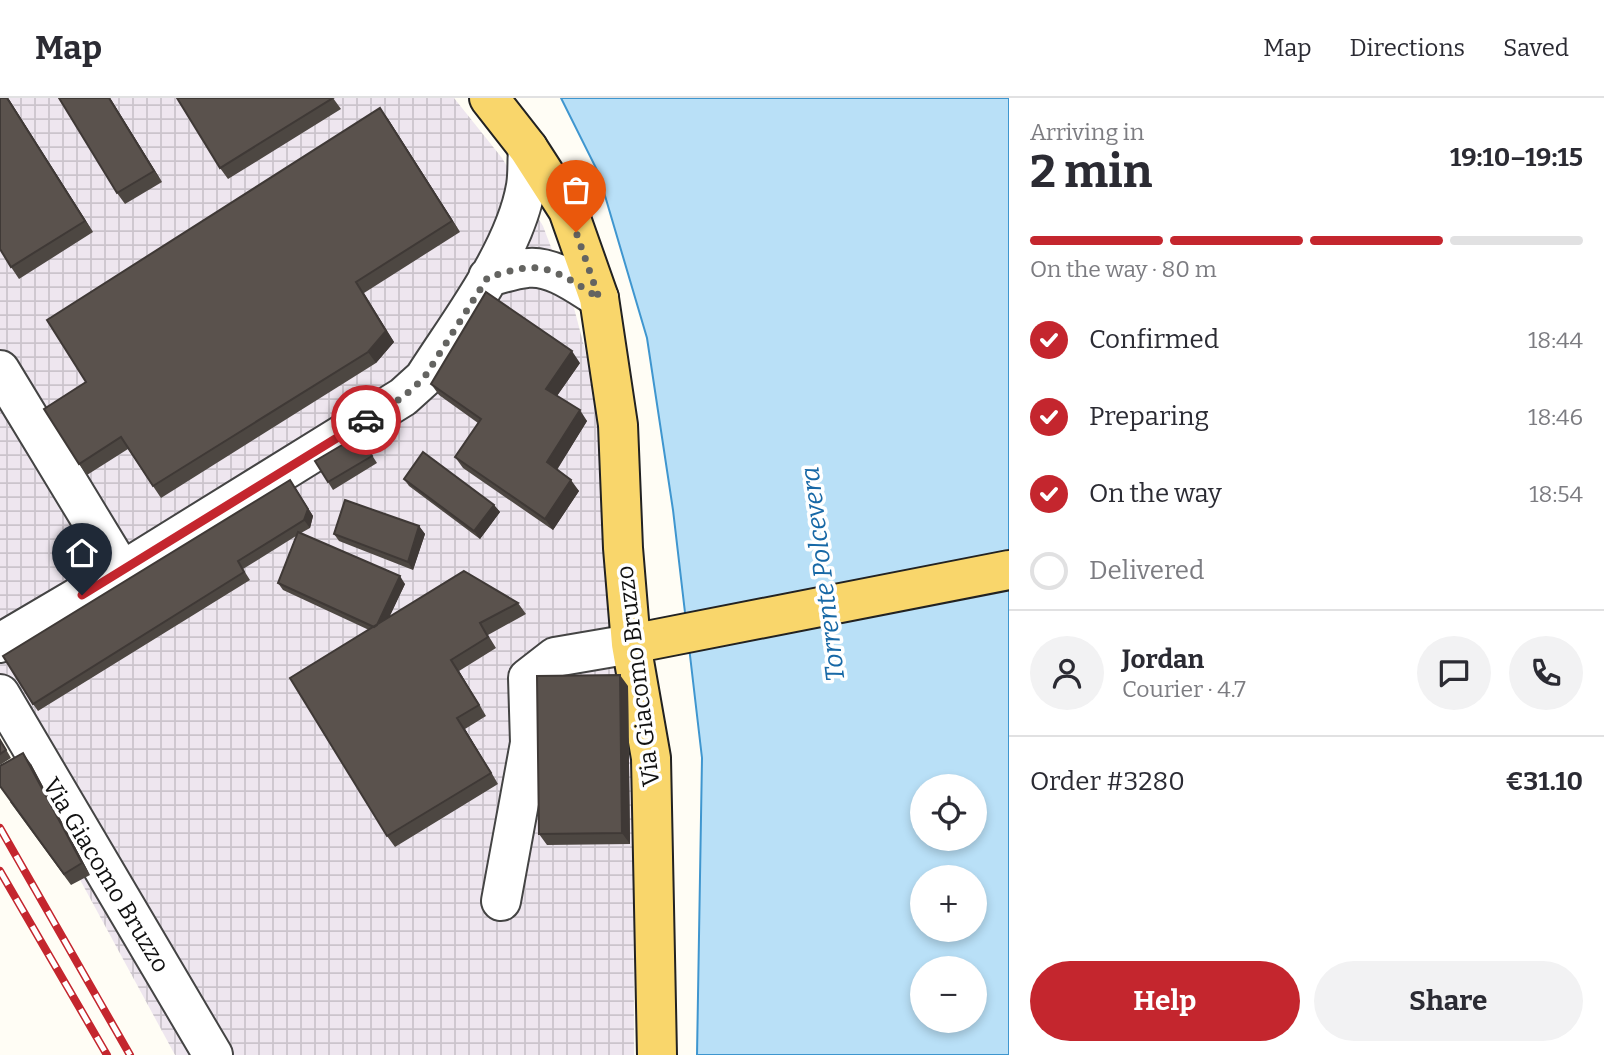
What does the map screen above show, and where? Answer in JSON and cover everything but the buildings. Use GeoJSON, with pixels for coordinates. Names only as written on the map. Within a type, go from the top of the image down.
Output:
{"type":"FeatureCollection","features":[{"type":"Feature","properties":{"kind":"main road","name":"Via Giacomo Bruzzo"},"geometry":{"type":"LineString","coordinates":[[489,98],[528,148],[568,210],[599,298],[618,425],[623,548],[631,644],[651,758],[657,1055]]}},
{"type":"Feature","properties":{"kind":"main road"},"geometry":{"type":"LineString","coordinates":[[631,644],[1009,570]]}},
{"type":"Feature","properties":{"kind":"street"},"geometry":{"type":"LineString","coordinates":[[0,643],[122,571],[409,392],[424,378],[512,234],[526,187],[528,148]]}},
{"type":"Feature","properties":{"kind":"street"},"geometry":{"type":"LineString","coordinates":[[488,277],[529,267],[568,278],[599,298]]}},
{"type":"Feature","properties":{"kind":"street"},"geometry":{"type":"LineString","coordinates":[[0,370],[122,571]]}},
{"type":"Feature","properties":{"kind":"street"},"geometry":{"type":"LineString","coordinates":[[501,901],[530,743],[528,678],[555,657],[631,644]]}},
{"type":"Feature","properties":{"kind":"street","name":"Via Giacomo Bruzzo"},"geometry":{"type":"LineString","coordinates":[[0,694],[213,1055]]}},
{"type":"Feature","properties":{"kind":"shaded area"},"geometry":{"type":"Polygon","coordinates":[[[0,98],[454,98],[502,158],[543,226],[574,308],[606,430],[633,688],[634,1055],[175,1055],[0,732],[0,98]]]}},
{"type":"Feature","properties":{"kind":"water","name":"Torrente Polcevera"},"geometry":{"type":"Polygon","coordinates":[[[561,98],[1009,98],[1009,1055],[697,1055],[702,758],[673,510],[647,338],[598,172],[561,98]]]}},
{"type":"Feature","properties":{"kind":"railway"},"geometry":{"type":"LineString","coordinates":[[0,828],[130,1055]]}},
{"type":"Feature","properties":{"kind":"railway"},"geometry":{"type":"LineString","coordinates":[[0,871],[107,1055]]}},
{"type":"Feature","properties":{"kind":"way so far"},"geometry":{"type":"LineString","coordinates":[[366,420],[403,397],[424,378],[488,277],[529,267],[568,278],[599,298],[576,232]]}},
{"type":"Feature","properties":{"kind":"route"},"geometry":{"type":"LineString","coordinates":[[82,595],[366,420]]}}]}
